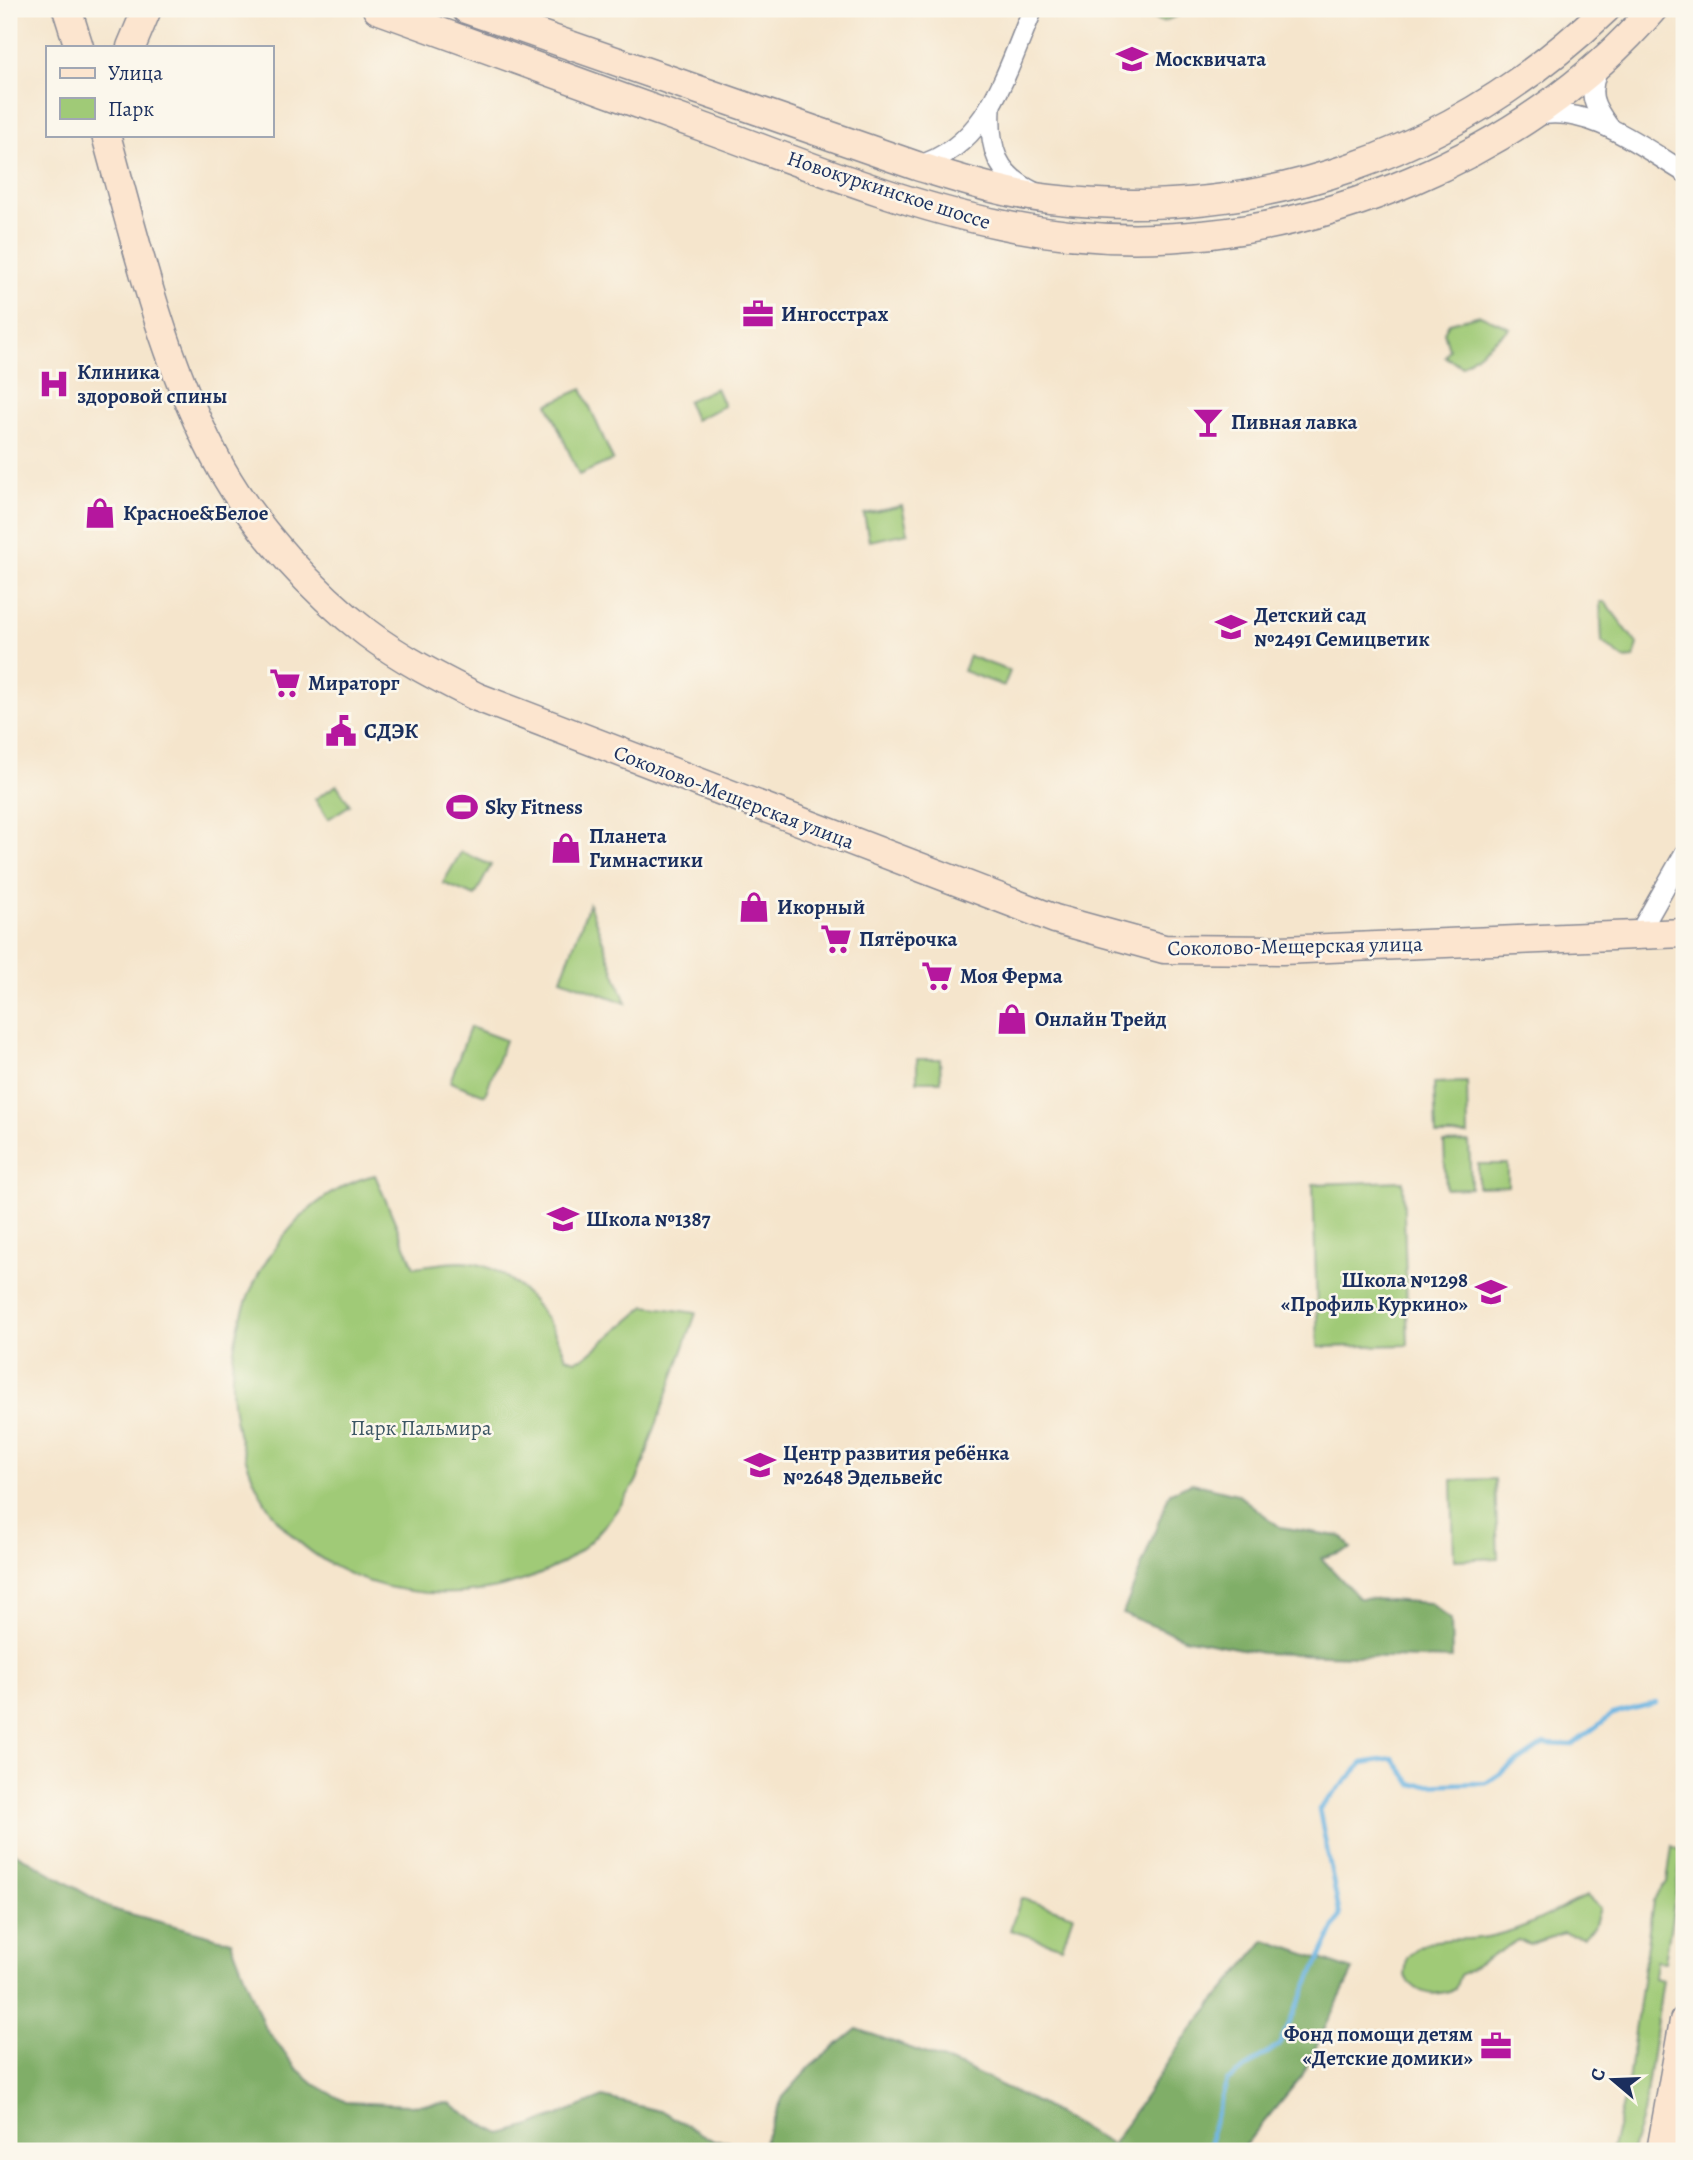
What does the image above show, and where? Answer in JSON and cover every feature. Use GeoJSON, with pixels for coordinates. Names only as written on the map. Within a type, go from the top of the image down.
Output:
{"type":"FeatureCollection","features":[{"type":"Feature","properties":{"kind":"main road"},"geometry":{"type":"LineString","coordinates":[[67,9],[79,46]]}},
{"type":"Feature","properties":{"kind":"main road"},"geometry":{"type":"LineString","coordinates":[[131,46],[147,9]]}},
{"type":"Feature","properties":{"kind":"main road","name":"Новокуркинское шоссе"},"geometry":{"type":"LineString","coordinates":[[377,9],[832,175],[951,212],[1046,232],[1108,238],[1173,238],[1278,224],[1335,210],[1400,186],[1449,165],[1529,118],[1602,61],[1653,9]]}},
{"type":"Feature","properties":{"kind":"main road","name":"Новокуркинское шоссе"},"geometry":{"type":"LineString","coordinates":[[466,9],[917,166],[977,184],[1048,199],[1167,204],[1279,189],[1328,176],[1408,146],[1486,106],[1552,57],[1606,9]]}},
{"type":"Feature","properties":{"kind":"main road","name":"Соколово-Мещерская улица"},"geometry":{"type":"LineString","coordinates":[[106,136],[163,328],[194,412],[222,470],[277,544],[337,608],[368,634],[433,675],[477,697],[573,736],[1055,919],[1139,944],[1183,951],[1282,950],[1684,933]]}},
{"type":"Feature","properties":{"kind":"main road"},"geometry":{"type":"LineString","coordinates":[[1661,2151],[1684,2021]]}},
{"type":"Feature","properties":{"kind":"street"},"geometry":{"type":"LineString","coordinates":[[917,166],[946,156],[980,124],[1033,9]]}},
{"type":"Feature","properties":{"kind":"street"},"geometry":{"type":"LineString","coordinates":[[1602,61],[1592,90],[1593,106],[1611,129]]}},
{"type":"Feature","properties":{"kind":"street"},"geometry":{"type":"LineString","coordinates":[[991,104],[990,128],[996,160],[1023,187],[1048,199]]}},
{"type":"Feature","properties":{"kind":"street"},"geometry":{"type":"LineString","coordinates":[[1529,118],[1558,114],[1611,129],[1684,172]]}},
{"type":"Feature","properties":{"kind":"street"},"geometry":{"type":"LineString","coordinates":[[1638,935],[1684,854]]}},
{"type":"Feature","properties":{"kind":"green space"},"geometry":{"type":"Polygon","coordinates":[[[1153,9],[1194,9],[1162,22],[1150,17],[1153,9]]]}},
{"type":"Feature","properties":{"kind":"green space"},"geometry":{"type":"Polygon","coordinates":[[[1480,315],[1510,328],[1462,366],[1445,357],[1449,349],[1444,332],[1449,323],[1480,315]]]}},
{"type":"Feature","properties":{"kind":"green space"},"geometry":{"type":"Polygon","coordinates":[[[716,388],[724,406],[695,420],[687,401],[716,388]]]}},
{"type":"Feature","properties":{"kind":"green space"},"geometry":{"type":"Polygon","coordinates":[[[582,389],[613,460],[579,475],[548,404],[582,389]]]}},
{"type":"Feature","properties":{"kind":"green space"},"geometry":{"type":"Polygon","coordinates":[[[902,506],[908,533],[869,541],[864,514],[902,506]]]}},
{"type":"Feature","properties":{"kind":"green space"},"geometry":{"type":"Polygon","coordinates":[[[1600,602],[1605,602],[1637,644],[1634,658],[1624,659],[1602,642],[1600,602]]]}},
{"type":"Feature","properties":{"kind":"green space"},"geometry":{"type":"Polygon","coordinates":[[[969,656],[1010,671],[1004,686],[963,671],[969,656]]]}},
{"type":"Feature","properties":{"kind":"green space"},"geometry":{"type":"Polygon","coordinates":[[[337,785],[350,805],[328,819],[315,799],[337,785]]]}},
{"type":"Feature","properties":{"kind":"green space"},"geometry":{"type":"Polygon","coordinates":[[[461,852],[491,865],[475,896],[443,883],[461,852]]]}},
{"type":"Feature","properties":{"kind":"green space"},"geometry":{"type":"Polygon","coordinates":[[[589,904],[626,1003],[561,979],[589,904]]]}},
{"type":"Feature","properties":{"kind":"green space"},"geometry":{"type":"Polygon","coordinates":[[[470,1027],[505,1040],[485,1095],[450,1082],[470,1027]]]}},
{"type":"Feature","properties":{"kind":"green space"},"geometry":{"type":"Polygon","coordinates":[[[917,1059],[940,1059],[941,1081],[917,1081],[917,1059]]]}},
{"type":"Feature","properties":{"kind":"green space"},"geometry":{"type":"Polygon","coordinates":[[[1467,1082],[1468,1135],[1436,1135],[1434,1083],[1467,1082]]]}},
{"type":"Feature","properties":{"kind":"green space"},"geometry":{"type":"Polygon","coordinates":[[[1469,1142],[1471,1188],[1446,1189],[1444,1143],[1469,1142]]]}},
{"type":"Feature","properties":{"kind":"green space"},"geometry":{"type":"Polygon","coordinates":[[[1478,1164],[1508,1164],[1508,1186],[1478,1187],[1478,1164]]]}},
{"type":"Feature","properties":{"kind":"green space","name":"Парк Пальмира"},"geometry":{"type":"Polygon","coordinates":[[[375,1175],[414,1267],[462,1262],[497,1272],[527,1294],[550,1325],[566,1357],[575,1360],[585,1357],[646,1306],[696,1313],[633,1487],[590,1542],[557,1566],[522,1581],[485,1590],[446,1594],[408,1591],[371,1582],[336,1567],[304,1546],[270,1510],[249,1467],[234,1412],[232,1370],[238,1329],[251,1289],[282,1238],[308,1210],[339,1189],[375,1175]]]}},
{"type":"Feature","properties":{"kind":"green space"},"geometry":{"type":"Polygon","coordinates":[[[1403,1181],[1408,1345],[1318,1347],[1313,1184],[1403,1181]]]}},
{"type":"Feature","properties":{"kind":"green space"},"geometry":{"type":"Polygon","coordinates":[[[1495,1479],[1498,1558],[1454,1560],[1452,1480],[1495,1479]]]}},
{"type":"Feature","properties":{"kind":"green space"},"geometry":{"type":"Polygon","coordinates":[[[1192,1483],[1237,1494],[1280,1527],[1343,1537],[1351,1549],[1321,1558],[1359,1598],[1430,1603],[1451,1620],[1452,1659],[1262,1653],[1184,1638],[1123,1614],[1170,1492],[1192,1483]]]}},
{"type":"Feature","properties":{"kind":"green space"},"geometry":{"type":"Polygon","coordinates":[[[1672,1846],[1682,1852],[1665,1962],[1656,1961],[1654,1978],[1663,1980],[1643,2114],[1632,2151],[1611,2151],[1627,2089],[1653,1901],[1667,1882],[1672,1846]]]}},
{"type":"Feature","properties":{"kind":"green space"},"geometry":{"type":"Polygon","coordinates":[[[9,1849],[112,1909],[231,1941],[264,2026],[296,2068],[316,2085],[346,2102],[408,2105],[450,2103],[501,2134],[534,2125],[603,2097],[663,2112],[714,2141],[763,2144],[783,2097],[811,2066],[857,2029],[963,2067],[1040,2104],[1112,2145],[1183,2040],[1265,1940],[1353,1970],[1302,2076],[1240,2151],[9,2151],[9,1849]]]}},
{"type":"Feature","properties":{"kind":"green space"},"geometry":{"type":"Polygon","coordinates":[[[1587,1896],[1600,1908],[1594,1927],[1583,1938],[1563,1933],[1529,1945],[1519,1940],[1460,1975],[1455,1989],[1440,1993],[1421,1991],[1405,1977],[1407,1958],[1423,1945],[1502,1933],[1528,1925],[1587,1896]]]}},
{"type":"Feature","properties":{"kind":"green space"},"geometry":{"type":"Polygon","coordinates":[[[1021,1898],[1073,1915],[1062,1947],[1010,1930],[1021,1898]]]}},
{"type":"Feature","properties":{"kind":"waterway"},"geometry":{"type":"LineString","coordinates":[[1210,2151],[1211,2133],[1227,2081],[1279,2045],[1340,1916],[1319,1809],[1363,1763],[1393,1758],[1413,1785],[1486,1783],[1544,1744],[1572,1745],[1613,1714],[1656,1703]]}},
{"type":"Feature","properties":{"kind":"place","name":"Москвичата"},"geometry":{"type":"Point","coordinates":[1132,59]}},
{"type":"Feature","properties":{"kind":"place","name":"Ингосстрах"},"geometry":{"type":"Point","coordinates":[758,314]}},
{"type":"Feature","properties":{"kind":"place","name":"Клиника здоровой спины"},"geometry":{"type":"Point","coordinates":[54,384]}},
{"type":"Feature","properties":{"kind":"place","name":"Пивная лавка"},"geometry":{"type":"Point","coordinates":[1208,422]}},
{"type":"Feature","properties":{"kind":"place","name":"Красное&Белое"},"geometry":{"type":"Point","coordinates":[100,513]}},
{"type":"Feature","properties":{"kind":"place","name":"Детский сад №2491 Семицветик"},"geometry":{"type":"Point","coordinates":[1231,627]}},
{"type":"Feature","properties":{"kind":"place","name":"Мираторг"},"geometry":{"type":"Point","coordinates":[285,683]}},
{"type":"Feature","properties":{"kind":"place","name":"СДЭК"},"geometry":{"type":"Point","coordinates":[341,731]}},
{"type":"Feature","properties":{"kind":"place","name":"Sky Fitness"},"geometry":{"type":"Point","coordinates":[462,807]}},
{"type":"Feature","properties":{"kind":"place","name":"Планета Гимнастики"},"geometry":{"type":"Point","coordinates":[566,848]}},
{"type":"Feature","properties":{"kind":"place","name":"Икорный"},"geometry":{"type":"Point","coordinates":[754,907]}},
{"type":"Feature","properties":{"kind":"place","name":"Пятёрочка"},"geometry":{"type":"Point","coordinates":[836,939]}},
{"type":"Feature","properties":{"kind":"place","name":"Моя Ферма"},"geometry":{"type":"Point","coordinates":[937,976]}},
{"type":"Feature","properties":{"kind":"place","name":"Онлайн Трейд"},"geometry":{"type":"Point","coordinates":[1012,1019]}},
{"type":"Feature","properties":{"kind":"place","name":"Школа №1387"},"geometry":{"type":"Point","coordinates":[563,1219]}},
{"type":"Feature","properties":{"kind":"place","name":"Школа №1298 «Профиль Куркино»"},"geometry":{"type":"Point","coordinates":[1491,1292]}},
{"type":"Feature","properties":{"kind":"place","name":"Центр развития ребёнка №2648 Эдельвейс"},"geometry":{"type":"Point","coordinates":[760,1465]}},
{"type":"Feature","properties":{"kind":"place","name":"Фонд помощи детям «Детские домики»"},"geometry":{"type":"Point","coordinates":[1496,2046]}}]}
